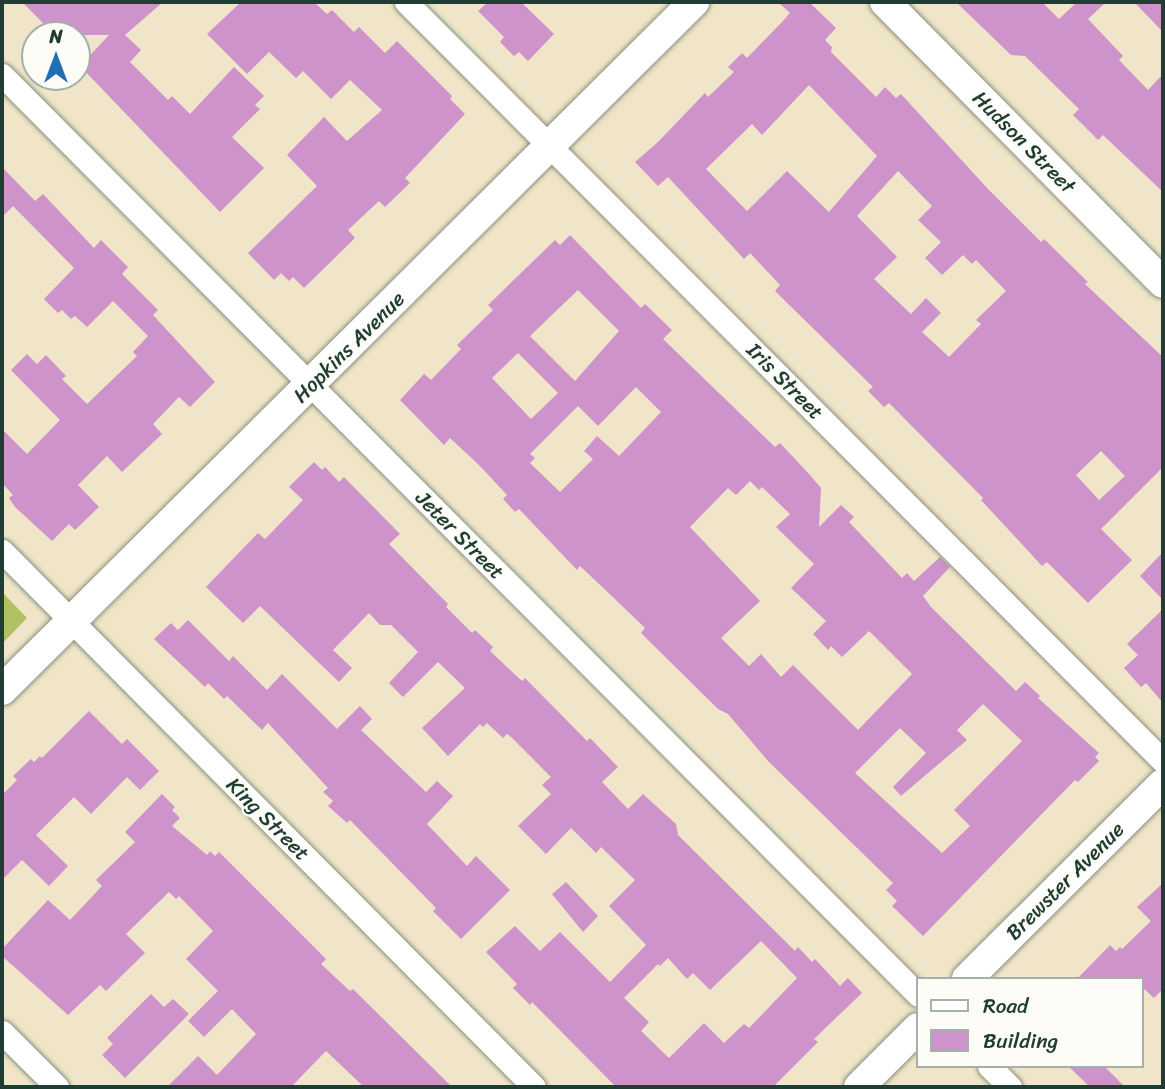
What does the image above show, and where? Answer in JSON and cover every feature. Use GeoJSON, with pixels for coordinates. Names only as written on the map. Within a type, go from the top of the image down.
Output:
{"type":"FeatureCollection","features":[{"type":"Feature","properties":{"kind":"street","name":"Iris Street"},"geometry":{"type":"LineString","coordinates":[[406,2],[1163,761]]}},
{"type":"Feature","properties":{"kind":"street","name":"Hopkins Avenue"},"geometry":{"type":"LineString","coordinates":[[2,690],[694,2]]}},
{"type":"Feature","properties":{"kind":"street","name":"Hudson Street"},"geometry":{"type":"LineString","coordinates":[[886,2],[1163,283]]}},
{"type":"Feature","properties":{"kind":"street","name":"Jeter Street"},"geometry":{"type":"LineString","coordinates":[[2,75],[916,993]]}},
{"type":"Feature","properties":{"kind":"street","name":"King Street"},"geometry":{"type":"LineString","coordinates":[[2,551],[534,1087]]}},
{"type":"Feature","properties":{"kind":"street","name":"Brewster Avenue"},"geometry":{"type":"LineString","coordinates":[[969,977],[1163,784]]}},
{"type":"Feature","properties":{"kind":"street"},"geometry":{"type":"LineString","coordinates":[[859,1087],[916,1030]]}},
{"type":"Feature","properties":{"kind":"street"},"geometry":{"type":"LineString","coordinates":[[2,1032],[57,1087]]}},
{"type":"Feature","properties":{"kind":"street"},"geometry":{"type":"LineString","coordinates":[[991,1068],[1010,1087]]}},
{"type":"Feature","properties":{"kind":"green space"},"geometry":{"type":"Polygon","coordinates":[[[2,592],[27,618],[2,644],[2,592]]]}},
{"type":"Feature","properties":{"kind":"building"},"geometry":{"type":"Polygon","coordinates":[[[22,2],[163,2],[125,35],[141,50],[130,62],[168,100],[172,96],[190,114],[234,67],[264,96],[255,105],[260,109],[232,137],[264,168],[220,212],[91,77],[91,54],[109,35],[91,35],[91,21],[41,21],[22,2]]]}},
{"type":"Feature","properties":{"kind":"building"},"geometry":{"type":"Polygon","coordinates":[[[241,2],[314,2],[327,14],[332,10],[354,32],[359,27],[385,53],[397,41],[452,96],[450,99],[465,114],[405,178],[410,183],[385,207],[379,201],[348,230],[355,238],[304,288],[293,277],[289,281],[281,273],[274,280],[248,253],[317,186],[287,155],[324,117],[347,141],[382,110],[350,80],[331,99],[303,71],[296,78],[269,52],[247,74],[207,34],[241,2]]]}},
{"type":"Feature","properties":{"kind":"building"},"geometry":{"type":"Polygon","coordinates":[[[488,2],[521,2],[554,34],[528,61],[519,52],[514,56],[500,42],[504,37],[478,11],[488,2]]]}},
{"type":"Feature","properties":{"kind":"building"},"geometry":{"type":"Polygon","coordinates":[[[778,2],[809,2],[836,28],[825,40],[832,47],[831,52],[876,97],[885,87],[896,98],[901,94],[988,189],[1041,242],[1044,239],[1088,282],[1085,284],[1163,357],[1163,467],[1101,529],[1132,560],[1088,603],[1047,562],[1042,566],[981,500],[983,498],[889,403],[884,407],[868,391],[873,387],[775,291],[780,285],[750,253],[744,259],[668,177],[658,186],[635,162],[705,93],[708,97],[734,72],[728,67],[742,53],[747,58],[790,13],[778,2]],[[809,85],[762,135],[752,124],[706,169],[747,211],[787,171],[829,212],[877,156],[809,85]],[[898,171],[857,216],[897,257],[874,279],[911,314],[926,298],[941,313],[922,332],[949,357],[981,324],[976,320],[1006,291],[976,260],[972,264],[963,255],[942,275],[925,258],[941,242],[918,220],[932,206],[898,171]],[[1101,451],[1076,475],[1099,500],[1125,476],[1101,451]]]}},
{"type":"Feature","properties":{"kind":"building"},"geometry":{"type":"Polygon","coordinates":[[[956,2],[1042,2],[1059,19],[1077,2],[1106,2],[1088,19],[1123,56],[1119,60],[1148,90],[1163,74],[1163,192],[1103,135],[1098,140],[1073,115],[1079,109],[1025,56],[1011,55],[956,2]]]}},
{"type":"Feature","properties":{"kind":"building"},"geometry":{"type":"Polygon","coordinates":[[[1134,2],[1163,2],[1163,32],[1134,2]]]}},
{"type":"Feature","properties":{"kind":"building"},"geometry":{"type":"Polygon","coordinates":[[[2,167],[35,201],[43,194],[94,248],[101,240],[128,267],[122,274],[158,310],[153,315],[215,382],[190,407],[179,397],[153,424],[162,434],[122,472],[107,456],[78,485],[99,507],[75,530],[69,524],[52,541],[15,507],[9,498],[13,495],[2,483],[2,429],[27,454],[60,420],[11,370],[27,354],[37,364],[46,355],[66,376],[62,379],[87,404],[137,356],[133,352],[148,336],[113,301],[87,327],[75,316],[71,319],[62,310],[58,313],[44,299],[74,268],[13,206],[2,217],[2,167]]]}},
{"type":"Feature","properties":{"kind":"building"},"geometry":{"type":"Polygon","coordinates":[[[570,235],[641,308],[645,304],[672,330],[663,339],[775,447],[780,443],[810,475],[821,488],[819,527],[841,505],[854,517],[849,522],[902,578],[907,573],[914,581],[940,557],[950,567],[923,596],[931,607],[1016,691],[1025,682],[1040,696],[1038,698],[1099,753],[1095,757],[1099,761],[1078,782],[1075,780],[923,936],[892,906],[897,901],[886,890],[893,883],[768,761],[728,714],[718,709],[641,633],[645,628],[580,566],[577,570],[519,509],[515,512],[503,499],[507,495],[450,438],[444,445],[400,400],[424,374],[431,380],[461,349],[457,345],[493,310],[488,305],[555,240],[560,245],[570,235]],[[578,290],[530,336],[575,381],[619,331],[578,290]],[[518,353],[492,378],[531,419],[558,393],[518,353]],[[636,387],[598,426],[578,406],[530,454],[535,458],[530,463],[560,492],[593,459],[584,451],[597,436],[619,456],[661,412],[636,387]],[[750,481],[736,495],[728,488],[690,527],[760,601],[721,638],[749,666],[761,654],[781,677],[793,665],[858,730],[912,674],[869,631],[842,657],[831,646],[828,650],[813,634],[826,621],[791,588],[814,564],[776,527],[790,514],[762,487],[759,490],[750,481]],[[983,704],[957,730],[967,740],[901,796],[893,787],[926,753],[900,728],[855,773],[942,853],[970,826],[954,810],[1022,741],[983,704]]]}},
{"type":"Feature","properties":{"kind":"building"},"geometry":{"type":"Polygon","coordinates":[[[314,462],[322,470],[325,467],[339,482],[344,477],[400,534],[389,544],[448,604],[446,607],[472,633],[475,630],[493,647],[490,651],[522,681],[525,678],[587,741],[590,738],[618,767],[602,782],[628,809],[643,794],[676,824],[678,835],[795,951],[798,947],[812,962],[815,959],[840,986],[848,978],[862,993],[814,1039],[818,1042],[773,1087],[616,1087],[532,1002],[530,1005],[513,988],[517,984],[486,952],[515,926],[540,951],[560,932],[610,982],[646,945],[609,906],[635,880],[601,847],[596,853],[571,828],[546,854],[518,826],[551,794],[542,785],[551,777],[507,734],[503,738],[487,723],[483,727],[480,724],[448,756],[422,728],[465,688],[438,662],[403,697],[389,683],[418,652],[391,625],[380,625],[369,613],[333,650],[352,668],[339,682],[260,606],[243,623],[206,587],[258,533],[265,539],[303,500],[289,487],[314,462]],[[761,941],[710,990],[693,973],[687,979],[668,958],[660,966],[658,964],[624,998],[649,1022],[641,1031],[669,1058],[704,1023],[724,1043],[744,1024],[749,1028],[797,978],[761,941]]]}},
{"type":"Feature","properties":{"kind":"building"},"geometry":{"type":"Polygon","coordinates":[[[1163,552],[1163,600],[1140,576],[1163,552]]]}},
{"type":"Feature","properties":{"kind":"building"},"geometry":{"type":"Polygon","coordinates":[[[1163,609],[1163,703],[1146,683],[1141,687],[1124,668],[1138,655],[1127,644],[1163,609]]]}},
{"type":"Feature","properties":{"kind":"building"},"geometry":{"type":"Polygon","coordinates":[[[188,620],[229,661],[233,656],[267,690],[282,674],[337,729],[360,706],[372,719],[361,730],[426,792],[437,781],[453,796],[427,824],[467,866],[476,856],[510,890],[461,939],[433,911],[436,908],[350,820],[347,823],[328,806],[333,801],[323,792],[328,788],[268,723],[262,730],[227,696],[224,699],[208,683],[205,687],[154,639],[171,623],[178,630],[188,620]]]}},
{"type":"Feature","properties":{"kind":"building"},"geometry":{"type":"Polygon","coordinates":[[[89,711],[122,744],[127,739],[159,771],[140,790],[127,777],[91,814],[74,797],[36,835],[68,866],[49,886],[22,860],[2,880],[2,795],[17,780],[13,776],[31,759],[34,762],[40,756],[42,758],[89,711]]]}},
{"type":"Feature","properties":{"kind":"building"},"geometry":{"type":"Polygon","coordinates":[[[162,794],[175,807],[172,810],[180,818],[172,826],[207,855],[210,851],[215,856],[219,852],[326,959],[321,964],[350,991],[353,989],[452,1087],[364,1087],[326,1051],[291,1087],[167,1087],[198,1056],[217,1075],[256,1034],[232,1009],[204,1037],[188,1021],[218,991],[186,959],[213,931],[179,896],[176,899],[169,892],[126,934],[145,953],[106,991],[100,985],[68,1015],[2,956],[2,949],[48,900],[70,920],[102,886],[96,880],[135,842],[125,832],[162,794]]]}},
{"type":"Feature","properties":{"kind":"building"},"geometry":{"type":"Polygon","coordinates":[[[566,882],[598,916],[583,932],[552,894],[566,882]]]}},
{"type":"Feature","properties":{"kind":"building"},"geometry":{"type":"Polygon","coordinates":[[[1163,883],[1163,989],[1154,998],[1144,989],[1144,977],[1079,977],[1110,945],[1116,951],[1120,947],[1122,949],[1151,921],[1137,907],[1163,883]]]}},
{"type":"Feature","properties":{"kind":"building"},"geometry":{"type":"Polygon","coordinates":[[[151,994],[164,1007],[173,999],[189,1014],[125,1078],[102,1055],[113,1044],[107,1038],[151,994]]]}},
{"type":"Feature","properties":{"kind":"building"},"geometry":{"type":"Polygon","coordinates":[[[1070,1068],[1106,1068],[1125,1087],[1090,1087],[1070,1068]]]}}]}
